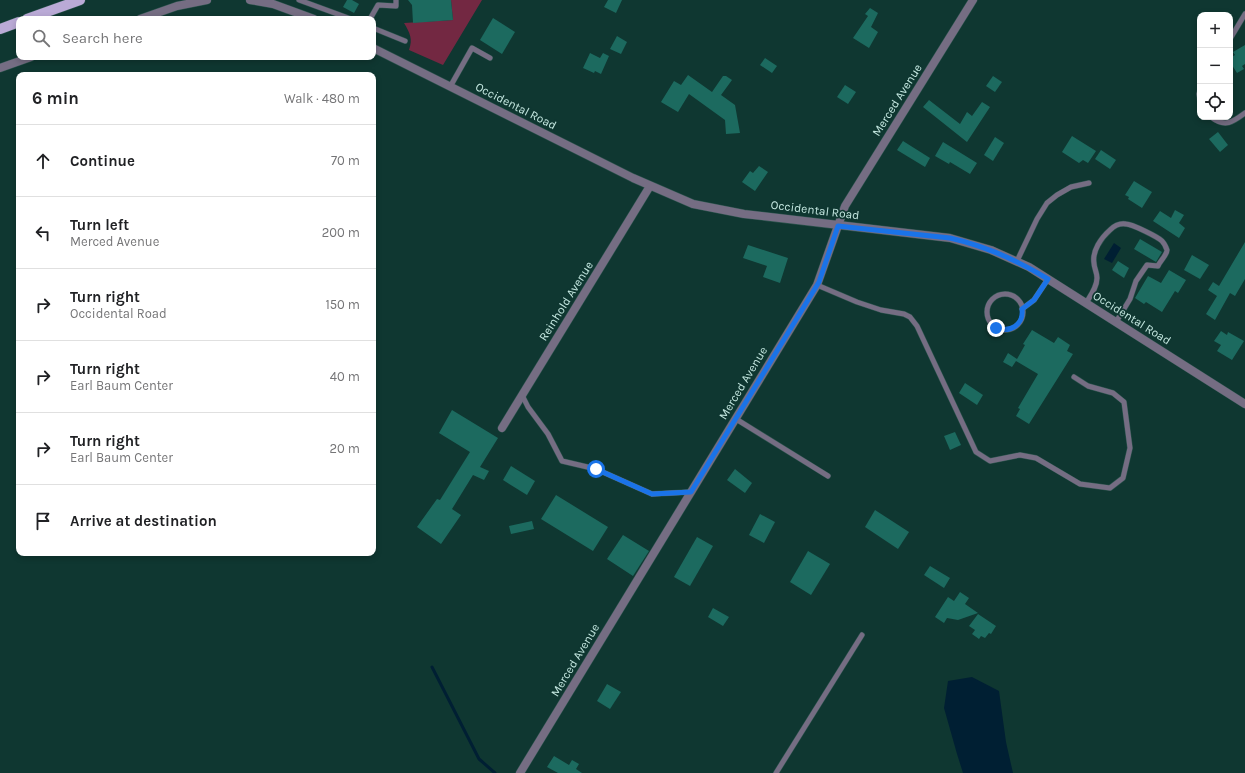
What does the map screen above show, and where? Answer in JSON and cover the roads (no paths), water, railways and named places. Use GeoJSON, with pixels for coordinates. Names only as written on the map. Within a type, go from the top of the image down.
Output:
{"type":"FeatureCollection","features":[{"type":"Feature","properties":{"kind":"main road"},"geometry":{"type":"LineString","coordinates":[[35,16],[80,0]]}},
{"type":"Feature","properties":{"kind":"main road"},"geometry":{"type":"LineString","coordinates":[[0,29],[16,23]]}},
{"type":"Feature","properties":{"kind":"street"},"geometry":{"type":"LineString","coordinates":[[149,16],[177,6],[207,0]]}},
{"type":"Feature","properties":{"kind":"street"},"geometry":{"type":"LineString","coordinates":[[250,0],[274,2],[307,16]]}},
{"type":"Feature","properties":{"kind":"street","name":"Merced Avenue"},"geometry":{"type":"LineString","coordinates":[[520,773],[818,285],[845,206],[973,0]]}},
{"type":"Feature","properties":{"kind":"street","name":"Occidental Road"},"geometry":{"type":"LineString","coordinates":[[376,50],[650,186],[683,200],[710,208],[744,214],[950,238],[978,245],[1017,261],[1048,279],[1245,404]]}},
{"type":"Feature","properties":{"kind":"street"},"geometry":{"type":"LineString","coordinates":[[0,68],[23,60]]}},
{"type":"Feature","properties":{"kind":"street","name":"Reinhold Avenue"},"geometry":{"type":"LineString","coordinates":[[502,428],[650,186]]}},
{"type":"Feature","properties":{"kind":"lane"},"geometry":{"type":"LineString","coordinates":[[299,0],[343,16]]}},
{"type":"Feature","properties":{"kind":"lane"},"geometry":{"type":"LineString","coordinates":[[372,16],[378,5],[396,6],[396,0]]}},
{"type":"Feature","properties":{"kind":"lane"},"geometry":{"type":"LineString","coordinates":[[1233,34],[1244,16]]}},
{"type":"Feature","properties":{"kind":"lane"},"geometry":{"type":"LineString","coordinates":[[376,29],[405,42]]}},
{"type":"Feature","properties":{"kind":"lane"},"geometry":{"type":"LineString","coordinates":[[450,87],[472,48],[490,58]]}},
{"type":"Feature","properties":{"kind":"lane"},"geometry":{"type":"LineString","coordinates":[[1215,120],[1224,123],[1233,122],[1245,113]]}},
{"type":"Feature","properties":{"kind":"lane"},"geometry":{"type":"LineString","coordinates":[[1017,261],[1037,219],[1047,203],[1071,187],[1089,183]]}},
{"type":"Feature","properties":{"kind":"lane"},"geometry":{"type":"LineString","coordinates":[[1086,303],[1095,288],[1097,280],[1093,262],[1095,252],[1097,246],[1110,229],[1118,224],[1132,225],[1163,242],[1166,252],[1158,266],[1147,265],[1136,281],[1130,299],[1116,322]]}},
{"type":"Feature","properties":{"kind":"lane"},"geometry":{"type":"LineString","coordinates":[[1022,309],[1016,298],[1011,295],[999,295],[990,302],[987,314],[988,320],[996,328],[1008,330],[1018,325],[1021,320],[1022,309],[1034,300],[1048,279]]}},
{"type":"Feature","properties":{"kind":"lane"},"geometry":{"type":"LineString","coordinates":[[818,285],[857,302],[881,310],[904,314],[910,317],[917,326],[976,452],[990,461],[1020,455],[1036,458],[1080,484],[1110,488],[1123,478],[1130,448],[1124,402],[1113,392],[1088,386],[1074,377]]}},
{"type":"Feature","properties":{"kind":"lane"},"geometry":{"type":"LineString","coordinates":[[522,395],[528,407],[548,434],[562,461],[596,469],[652,494],[691,492]]}},
{"type":"Feature","properties":{"kind":"lane"},"geometry":{"type":"LineString","coordinates":[[736,419],[828,476]]}},
{"type":"Feature","properties":{"kind":"lane"},"geometry":{"type":"LineString","coordinates":[[776,773],[862,635]]}},
{"type":"Feature","properties":{"kind":"water"},"geometry":{"type":"Polygon","coordinates":[[[1114,243],[1121,248],[1112,263],[1104,259],[1114,243]]]}},
{"type":"Feature","properties":{"kind":"water"},"geometry":{"type":"Polygon","coordinates":[[[972,677],[999,691],[1006,742],[1013,773],[963,773],[944,708],[948,681],[972,677]]]}},
{"type":"Feature","properties":{"kind":"waterway"},"geometry":{"type":"LineString","coordinates":[[432,667],[479,759],[495,773]]}}]}
